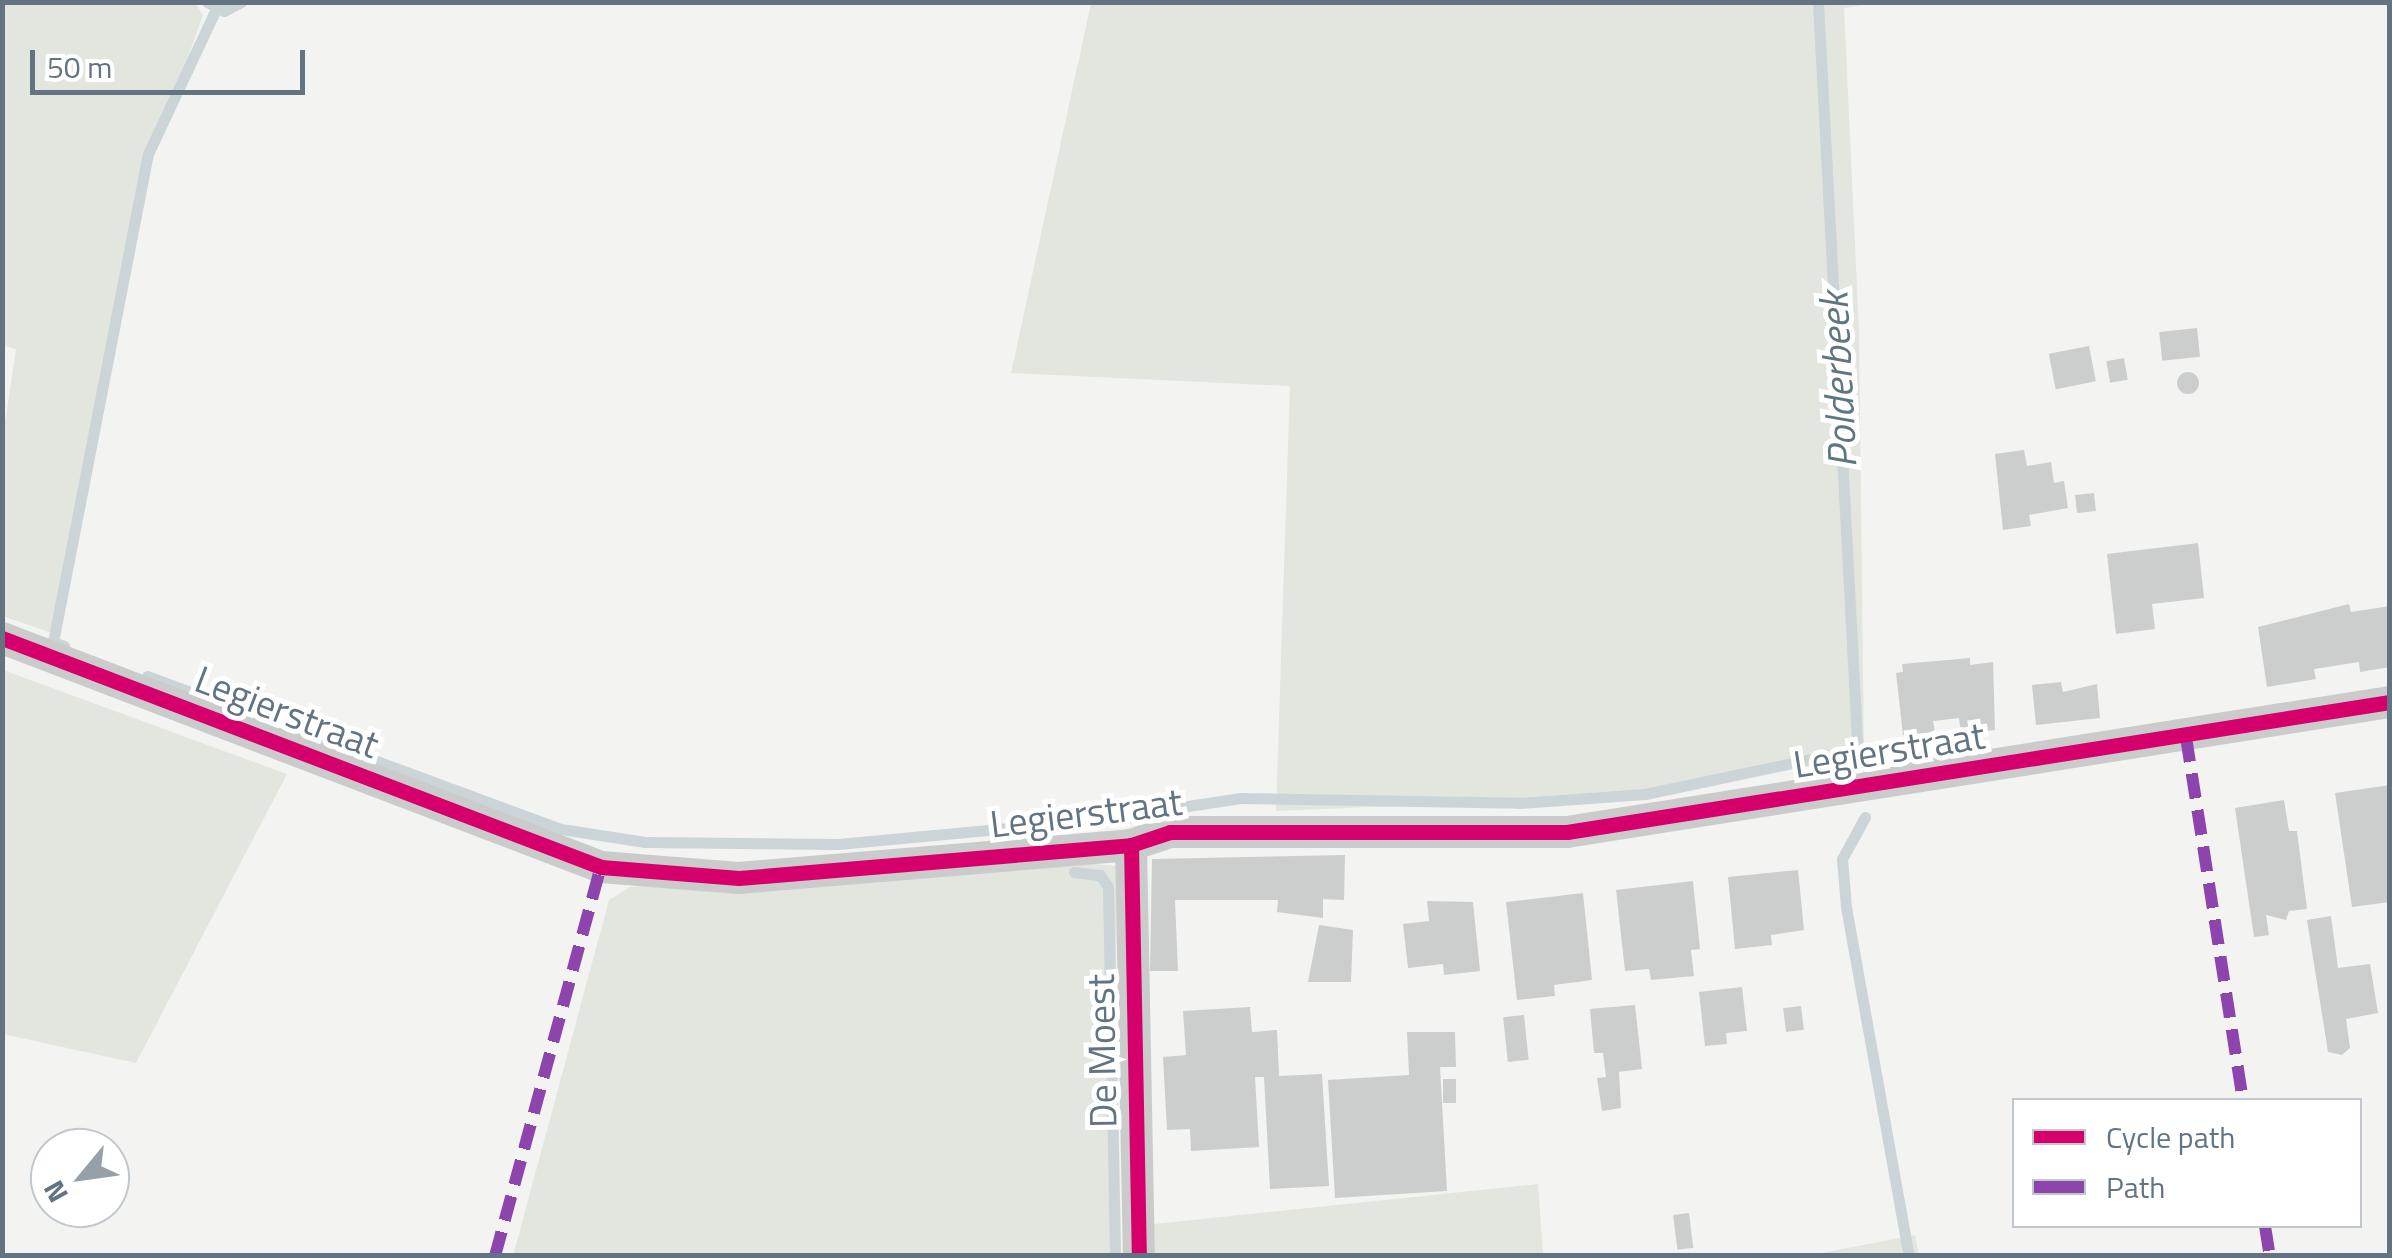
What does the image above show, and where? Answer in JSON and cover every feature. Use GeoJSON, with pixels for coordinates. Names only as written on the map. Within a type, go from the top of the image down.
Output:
{"type":"FeatureCollection","features":[{"type":"Feature","properties":{"kind":"street","name":"Legierstraat"},"geometry":{"type":"LineString","coordinates":[[2,638],[601,867],[739,878],[1131,845],[1170,832],[1566,832],[2390,702]]}},
{"type":"Feature","properties":{"kind":"street","name":"De Moest"},"geometry":{"type":"LineString","coordinates":[[1131,845],[1139,1256]]}},
{"type":"Feature","properties":{"kind":"shaded area"},"geometry":{"type":"Polygon","coordinates":[[[2,3],[195,3],[203,15],[137,198],[60,636],[3,616],[3,437],[16,349],[2,345],[2,3]]]}},
{"type":"Feature","properties":{"kind":"shaded area"},"geometry":{"type":"Polygon","coordinates":[[[1091,3],[1875,3],[1844,8],[1859,331],[1864,758],[1587,798],[1276,811],[1290,386],[1011,373],[1091,3]]]}},
{"type":"Feature","properties":{"kind":"shaded area"},"geometry":{"type":"Polygon","coordinates":[[[3,670],[287,774],[136,1063],[3,1034],[3,670]]]}},
{"type":"Feature","properties":{"kind":"shaded area"},"geometry":{"type":"Polygon","coordinates":[[[1073,862],[1117,866],[1114,1255],[513,1256],[609,900],[630,887],[1073,862]]]}},
{"type":"Feature","properties":{"kind":"shaded area"},"geometry":{"type":"Polygon","coordinates":[[[1538,1184],[1543,1255],[1154,1255],[1154,1224],[1538,1184]]]}},
{"type":"Feature","properties":{"kind":"shaded area"},"geometry":{"type":"Polygon","coordinates":[[[1915,1235],[1919,1255],[1812,1255],[1915,1235]]]}},
{"type":"Feature","properties":{"kind":"building"},"geometry":{"type":"Polygon","coordinates":[[[2197,328],[2200,357],[2162,361],[2159,332],[2197,328]]]}},
{"type":"Feature","properties":{"kind":"building"},"geometry":{"type":"Polygon","coordinates":[[[2089,346],[2096,381],[2056,389],[2049,354],[2089,346]]]}},
{"type":"Feature","properties":{"kind":"building"},"geometry":{"type":"Polygon","coordinates":[[[2124,358],[2128,380],[2110,383],[2106,361],[2124,358]]]}},
{"type":"Feature","properties":{"kind":"building"},"geometry":{"type":"Polygon","coordinates":[[[2188,372],[2196,375],[2196,391],[2188,394],[2180,391],[2177,383],[2180,375],[2188,372]]]}},
{"type":"Feature","properties":{"kind":"building"},"geometry":{"type":"Polygon","coordinates":[[[2024,450],[2027,466],[2051,462],[2054,483],[2064,481],[2068,508],[2029,515],[2031,526],[2003,530],[1995,454],[2024,450]]]}},
{"type":"Feature","properties":{"kind":"building"},"geometry":{"type":"Polygon","coordinates":[[[2094,493],[2096,511],[2077,513],[2075,495],[2094,493]]]}},
{"type":"Feature","properties":{"kind":"building"},"geometry":{"type":"Polygon","coordinates":[[[2198,543],[2204,598],[2152,604],[2155,629],[2116,634],[2107,554],[2198,543]]]}},
{"type":"Feature","properties":{"kind":"building"},"geometry":{"type":"Polygon","coordinates":[[[2349,604],[2351,612],[2390,606],[2390,667],[2360,672],[2359,662],[2314,669],[2316,679],[2267,687],[2258,627],[2349,604]]]}},
{"type":"Feature","properties":{"kind":"building"},"geometry":{"type":"Polygon","coordinates":[[[1970,658],[1970,665],[1993,662],[1995,730],[1961,734],[1959,718],[1933,721],[1935,732],[1903,735],[1896,673],[1903,672],[1902,664],[1970,658]]]}},
{"type":"Feature","properties":{"kind":"building"},"geometry":{"type":"Polygon","coordinates":[[[2061,682],[2063,692],[2097,684],[2100,718],[2036,725],[2032,685],[2061,682]]]}},
{"type":"Feature","properties":{"kind":"building"},"geometry":{"type":"Polygon","coordinates":[[[2390,785],[2390,902],[2352,907],[2335,793],[2390,785]]]}},
{"type":"Feature","properties":{"kind":"building"},"geometry":{"type":"Polygon","coordinates":[[[2284,800],[2289,831],[2297,831],[2307,909],[2289,911],[2286,920],[2266,915],[2269,935],[2254,937],[2235,808],[2284,800]]]}},
{"type":"Feature","properties":{"kind":"building"},"geometry":{"type":"Polygon","coordinates":[[[1345,855],[1344,900],[1323,899],[1323,918],[1277,912],[1278,900],[1175,900],[1178,971],[1150,971],[1152,859],[1345,855]]]}},
{"type":"Feature","properties":{"kind":"building"},"geometry":{"type":"Polygon","coordinates":[[[1798,870],[1804,930],[1771,935],[1772,945],[1735,949],[1728,877],[1798,870]]]}},
{"type":"Feature","properties":{"kind":"building"},"geometry":{"type":"Polygon","coordinates":[[[1693,881],[1700,949],[1691,950],[1694,976],[1651,980],[1649,969],[1625,971],[1616,890],[1693,881]]]}},
{"type":"Feature","properties":{"kind":"building"},"geometry":{"type":"Polygon","coordinates":[[[1583,893],[1592,980],[1554,985],[1555,996],[1517,1000],[1506,902],[1583,893]]]}},
{"type":"Feature","properties":{"kind":"building"},"geometry":{"type":"Polygon","coordinates":[[[1427,901],[1473,902],[1480,971],[1444,975],[1443,964],[1408,968],[1403,924],[1429,921],[1427,901]]]}},
{"type":"Feature","properties":{"kind":"building"},"geometry":{"type":"Polygon","coordinates":[[[2331,916],[2338,968],[2370,964],[2378,1013],[2346,1019],[2350,1048],[2342,1055],[2328,1052],[2307,920],[2331,916]]]}},
{"type":"Feature","properties":{"kind":"building"},"geometry":{"type":"Polygon","coordinates":[[[1319,925],[1353,930],[1351,982],[1308,982],[1319,925]]]}},
{"type":"Feature","properties":{"kind":"building"},"geometry":{"type":"Polygon","coordinates":[[[1742,987],[1747,1031],[1726,1033],[1727,1044],[1705,1046],[1699,992],[1742,987]]]}},
{"type":"Feature","properties":{"kind":"building"},"geometry":{"type":"Polygon","coordinates":[[[1635,1005],[1642,1069],[1619,1072],[1621,1108],[1602,1111],[1597,1078],[1606,1077],[1603,1053],[1594,1053],[1590,1009],[1635,1005]]]}},
{"type":"Feature","properties":{"kind":"building"},"geometry":{"type":"Polygon","coordinates":[[[1801,1006],[1804,1030],[1786,1032],[1783,1008],[1801,1006]]]}},
{"type":"Feature","properties":{"kind":"building"},"geometry":{"type":"Polygon","coordinates":[[[1250,1007],[1252,1032],[1277,1030],[1279,1076],[1322,1074],[1329,1186],[1270,1189],[1264,1077],[1255,1077],[1259,1147],[1191,1151],[1190,1129],[1167,1130],[1163,1057],[1186,1055],[1183,1011],[1250,1007]]]}},
{"type":"Feature","properties":{"kind":"building"},"geometry":{"type":"Polygon","coordinates":[[[1524,1015],[1529,1060],[1508,1062],[1503,1017],[1524,1015]]]}},
{"type":"Feature","properties":{"kind":"building"},"geometry":{"type":"Polygon","coordinates":[[[1407,1032],[1455,1032],[1456,1067],[1440,1067],[1447,1191],[1335,1198],[1328,1080],[1409,1075],[1407,1032]]]}},
{"type":"Feature","properties":{"kind":"building"},"geometry":{"type":"Polygon","coordinates":[[[1443,1079],[1456,1079],[1456,1103],[1443,1103],[1443,1079]]]}},
{"type":"Feature","properties":{"kind":"building"},"geometry":{"type":"Polygon","coordinates":[[[1689,1213],[1693,1248],[1677,1250],[1673,1215],[1689,1213]]]}},
{"type":"Feature","properties":{"kind":"waterway"},"geometry":{"type":"LineString","coordinates":[[207,2],[224,11],[241,2]]}},
{"type":"Feature","properties":{"kind":"waterway","name":"Polderbeek"},"geometry":{"type":"LineString","coordinates":[[1818,2],[1858,757]]}},
{"type":"Feature","properties":{"kind":"waterway"},"geometry":{"type":"LineString","coordinates":[[64,646],[53,642],[148,154],[216,9]]}},
{"type":"Feature","properties":{"kind":"waterway"},"geometry":{"type":"LineString","coordinates":[[147,676],[561,829],[645,842],[838,844],[1108,819]]}},
{"type":"Feature","properties":{"kind":"waterway"},"geometry":{"type":"LineString","coordinates":[[1148,812],[1241,798],[1519,803],[1645,794],[1849,751]]}},
{"type":"Feature","properties":{"kind":"waterway","name":"Polderbeek"},"geometry":{"type":"LineString","coordinates":[[1865,817],[1842,859],[1846,907],[1909,1256]]}},
{"type":"Feature","properties":{"kind":"waterway"},"geometry":{"type":"LineString","coordinates":[[1074,872],[1100,875],[1108,887],[1115,1256]]}},
{"type":"Feature","properties":{"kind":"marked path"},"geometry":{"type":"LineString","coordinates":[[2186,737],[2243,1098]]}},
{"type":"Feature","properties":{"kind":"marked path"},"geometry":{"type":"LineString","coordinates":[[495,1256],[601,867]]}},
{"type":"Feature","properties":{"kind":"marked path"},"geometry":{"type":"LineString","coordinates":[[2265,1228],[2270,1256]]}},
{"type":"Feature","properties":{"kind":"cycle path"},"geometry":{"type":"LineString","coordinates":[[2,638],[601,867],[739,878],[1131,845],[1170,832],[1567,832],[2390,702]]}},
{"type":"Feature","properties":{"kind":"cycle path"},"geometry":{"type":"LineString","coordinates":[[1131,845],[1139,1256]]}}]}
